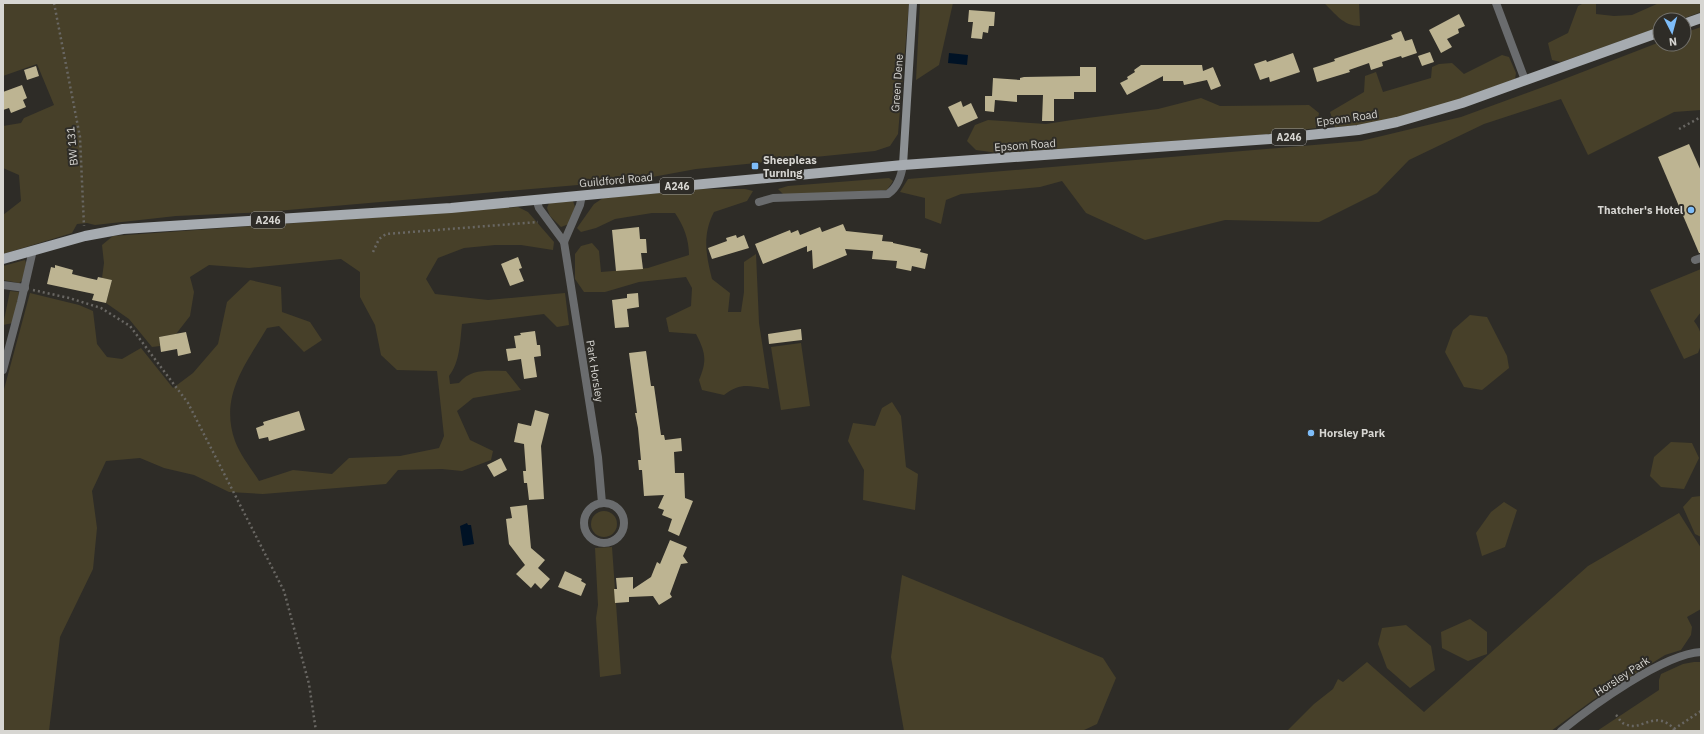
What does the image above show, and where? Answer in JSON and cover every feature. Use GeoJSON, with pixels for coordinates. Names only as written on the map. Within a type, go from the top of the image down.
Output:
{"type":"FeatureCollection","features":[{"type":"Feature","properties":{"kind":"main road","name":"Epsom Road"},"geometry":{"type":"LineString","coordinates":[[902,165],[1270,139],[1358,130],[1397,122],[1455,105],[1652,35]]}},
{"type":"Feature","properties":{"kind":"main road","name":"Guildford Road"},"geometry":{"type":"LineString","coordinates":[[85,236],[123,229],[451,208],[902,165]]}},
{"type":"Feature","properties":{"kind":"main road","name":"A246"},"geometry":{"type":"LineString","coordinates":[[3,259],[85,236]]}},
{"type":"Feature","properties":{"kind":"street","name":"Green Dene"},"geometry":{"type":"LineString","coordinates":[[902,165],[913,3]]}},
{"type":"Feature","properties":{"kind":"street"},"geometry":{"type":"LineString","coordinates":[[1496,3],[1525,80]]}},
{"type":"Feature","properties":{"kind":"street"},"geometry":{"type":"LineString","coordinates":[[759,202],[773,198],[888,194],[892,191],[900,178],[902,165]]}},
{"type":"Feature","properties":{"kind":"street"},"geometry":{"type":"LineString","coordinates":[[564,242],[580,205],[582,195]]}},
{"type":"Feature","properties":{"kind":"street","name":"Park Horsley"},"geometry":{"type":"LineString","coordinates":[[536,199],[539,208],[564,242],[598,457],[602,503]]}},
{"type":"Feature","properties":{"kind":"street"},"geometry":{"type":"LineString","coordinates":[[3,370],[25,288],[33,250]]}},
{"type":"Feature","properties":{"kind":"street"},"geometry":{"type":"LineString","coordinates":[[3,285],[25,288]]}},
{"type":"Feature","properties":{"kind":"street"},"geometry":{"type":"LineString","coordinates":[[602,503],[612,505],[620,511],[624,521],[622,531],[616,539],[606,543],[598,542],[592,538],[584,525],[585,518],[589,511],[602,503]]}},
{"type":"Feature","properties":{"kind":"street","name":"Horsley Park"},"geometry":{"type":"LineString","coordinates":[[1562,731],[1592,708],[1656,666],[1687,654],[1701,652]]}},
{"type":"Feature","properties":{"kind":"path","name":"BW 131"},"geometry":{"type":"LineString","coordinates":[[54,3],[80,138],[85,236]]}},
{"type":"Feature","properties":{"kind":"path"},"geometry":{"type":"LineString","coordinates":[[1679,129],[1701,117]]}},
{"type":"Feature","properties":{"kind":"path"},"geometry":{"type":"LineString","coordinates":[[373,252],[379,239],[386,234],[548,221]]}},
{"type":"Feature","properties":{"kind":"path"},"geometry":{"type":"LineString","coordinates":[[25,288],[69,298],[101,308],[130,326],[188,403],[284,591],[309,684],[316,731]]}},
{"type":"Feature","properties":{"kind":"path"},"geometry":{"type":"LineString","coordinates":[[1616,715],[1624,724],[1630,726],[1635,727],[1647,722],[1659,720],[1669,724],[1674,730],[1701,710]]}},
{"type":"Feature","properties":{"kind":"shaded area"},"geometry":{"type":"Polygon","coordinates":[[[3,3],[909,3],[898,134],[890,146],[875,151],[696,169],[636,180],[265,212],[176,216],[95,225],[87,223],[77,224],[72,233],[3,254],[3,215],[21,201],[19,175],[3,168],[3,126],[21,123],[24,118],[54,105],[37,64],[3,76],[3,3]]]}},
{"type":"Feature","properties":{"kind":"shaded area"},"geometry":{"type":"Polygon","coordinates":[[[920,3],[953,3],[939,65],[916,80],[920,3]]]}},
{"type":"Feature","properties":{"kind":"shaded area"},"geometry":{"type":"Polygon","coordinates":[[[1324,3],[1359,3],[1360,26],[1344,22],[1324,3]]]}},
{"type":"Feature","properties":{"kind":"shaded area"},"geometry":{"type":"Polygon","coordinates":[[[1584,3],[1596,3],[1596,14],[1614,16],[1632,15],[1659,3],[1701,3],[1701,12],[1692,15],[1692,12],[1652,12],[1652,30],[1561,62],[1552,60],[1548,43],[1568,33],[1578,6],[1584,3]]]}},
{"type":"Feature","properties":{"kind":"shaded area"},"geometry":{"type":"Polygon","coordinates":[[[1701,27],[1701,110],[1674,112],[1588,155],[1561,99],[1484,124],[1409,160],[1377,193],[1319,222],[1225,220],[1145,240],[1086,213],[1062,181],[1040,187],[961,194],[946,200],[941,224],[925,218],[925,198],[900,192],[908,179],[1361,141],[1461,117],[1652,45],[1652,52],[1692,52],[1692,30],[1701,27]]]}},
{"type":"Feature","properties":{"kind":"shaded area"},"geometry":{"type":"Polygon","coordinates":[[[1502,55],[1509,57],[1516,73],[1515,79],[1449,103],[1404,116],[1358,125],[1335,127],[1330,112],[1364,92],[1365,76],[1376,72],[1383,92],[1431,78],[1432,67],[1439,64],[1452,63],[1464,74],[1502,55]]]}},
{"type":"Feature","properties":{"kind":"shaded area"},"geometry":{"type":"Polygon","coordinates":[[[1201,98],[1220,106],[1309,105],[1319,113],[1316,128],[1260,135],[998,153],[976,150],[967,141],[975,125],[988,120],[1046,124],[1158,109],[1201,98]]]}},
{"type":"Feature","properties":{"kind":"shaded area"},"geometry":{"type":"Polygon","coordinates":[[[889,178],[893,181],[887,190],[784,195],[778,189],[788,186],[889,178]]]}},
{"type":"Feature","properties":{"kind":"shaded area"},"geometry":{"type":"Polygon","coordinates":[[[703,189],[745,189],[753,191],[747,201],[714,212],[710,220],[706,245],[712,279],[730,293],[728,312],[741,312],[744,292],[744,262],[756,254],[759,323],[769,389],[745,386],[735,388],[724,395],[702,390],[699,380],[704,357],[702,347],[696,334],[669,332],[666,318],[691,306],[692,288],[686,277],[639,282],[605,292],[584,292],[575,279],[575,254],[581,246],[592,243],[599,251],[601,272],[648,268],[689,255],[685,233],[675,213],[652,213],[615,219],[596,228],[581,232],[577,228],[594,204],[603,198],[703,189]]]}},
{"type":"Feature","properties":{"kind":"shaded area"},"geometry":{"type":"Polygon","coordinates":[[[573,201],[575,207],[569,224],[561,227],[550,216],[547,208],[549,203],[573,201]]]}},
{"type":"Feature","properties":{"kind":"shaded area"},"geometry":{"type":"Polygon","coordinates":[[[518,207],[528,212],[554,242],[553,250],[521,245],[495,245],[464,248],[438,258],[426,279],[435,294],[488,300],[565,293],[569,325],[557,327],[544,314],[462,324],[457,358],[453,370],[449,376],[450,384],[459,383],[469,375],[481,371],[506,371],[521,390],[473,398],[457,411],[470,440],[493,451],[491,460],[462,471],[442,469],[398,470],[386,484],[263,494],[229,492],[194,475],[164,468],[140,458],[106,461],[92,491],[97,528],[93,569],[60,637],[49,731],[3,731],[3,393],[30,293],[79,305],[93,311],[97,344],[107,357],[122,359],[141,348],[173,388],[193,373],[218,344],[227,302],[250,280],[281,287],[282,312],[310,322],[322,340],[304,352],[279,326],[267,328],[243,368],[233,395],[230,409],[231,425],[235,441],[259,481],[293,470],[332,474],[349,458],[400,456],[439,448],[444,436],[437,371],[397,370],[381,355],[375,325],[360,297],[360,272],[341,259],[249,268],[209,265],[190,277],[194,292],[190,316],[176,334],[159,337],[160,346],[152,347],[129,319],[106,303],[112,280],[102,278],[104,263],[102,245],[113,236],[518,207]]]}},
{"type":"Feature","properties":{"kind":"shaded area"},"geometry":{"type":"Polygon","coordinates":[[[25,260],[26,263],[23,280],[19,283],[3,280],[3,266],[25,260]]]}},
{"type":"Feature","properties":{"kind":"shaded area"},"geometry":{"type":"Polygon","coordinates":[[[1701,269],[1701,312],[1694,321],[1699,329],[1701,344],[1698,353],[1684,359],[1650,290],[1701,269]]]}},
{"type":"Feature","properties":{"kind":"shaded area"},"geometry":{"type":"Polygon","coordinates":[[[10,291],[19,292],[13,323],[3,325],[10,291]]]}},
{"type":"Feature","properties":{"kind":"shaded area"},"geometry":{"type":"Polygon","coordinates":[[[1470,315],[1487,317],[1507,356],[1509,368],[1482,390],[1464,387],[1445,352],[1453,330],[1470,315]]]}},
{"type":"Feature","properties":{"kind":"shaded area"},"geometry":{"type":"Polygon","coordinates":[[[801,343],[810,406],[781,410],[771,347],[801,343]]]}},
{"type":"Feature","properties":{"kind":"shaded area"},"geometry":{"type":"Polygon","coordinates":[[[892,402],[901,416],[906,467],[918,474],[915,510],[863,500],[864,470],[848,441],[853,423],[875,426],[882,408],[892,402]]]}},
{"type":"Feature","properties":{"kind":"shaded area"},"geometry":{"type":"Polygon","coordinates":[[[1671,442],[1692,443],[1699,458],[1684,489],[1661,487],[1650,476],[1654,457],[1671,442]]]}},
{"type":"Feature","properties":{"kind":"shaded area"},"geometry":{"type":"Polygon","coordinates":[[[1701,496],[1701,537],[1695,534],[1683,507],[1692,497],[1701,496]]]}},
{"type":"Feature","properties":{"kind":"shaded area"},"geometry":{"type":"Polygon","coordinates":[[[1504,502],[1517,510],[1505,547],[1482,556],[1476,533],[1491,512],[1504,502]]]}},
{"type":"Feature","properties":{"kind":"shaded area"},"geometry":{"type":"Polygon","coordinates":[[[604,511],[613,515],[617,524],[613,533],[604,537],[595,533],[591,524],[595,515],[604,511]]]}},
{"type":"Feature","properties":{"kind":"shaded area"},"geometry":{"type":"Polygon","coordinates":[[[1679,513],[1701,548],[1701,609],[1687,617],[1692,627],[1691,635],[1681,650],[1665,655],[1593,700],[1551,731],[1287,731],[1314,704],[1333,689],[1338,679],[1343,682],[1367,662],[1424,712],[1588,566],[1679,513]]]}},
{"type":"Feature","properties":{"kind":"shaded area"},"geometry":{"type":"Polygon","coordinates":[[[612,547],[621,674],[600,677],[596,618],[598,605],[595,548],[612,547]]]}},
{"type":"Feature","properties":{"kind":"shaded area"},"geometry":{"type":"Polygon","coordinates":[[[902,575],[1103,658],[1116,678],[1097,724],[1082,731],[904,731],[891,657],[902,575]]]}},
{"type":"Feature","properties":{"kind":"shaded area"},"geometry":{"type":"Polygon","coordinates":[[[1470,619],[1487,632],[1487,654],[1468,661],[1442,648],[1441,632],[1470,619]]]}},
{"type":"Feature","properties":{"kind":"shaded area"},"geometry":{"type":"Polygon","coordinates":[[[1406,625],[1431,646],[1435,670],[1410,688],[1387,668],[1378,644],[1382,628],[1406,625]]]}},
{"type":"Feature","properties":{"kind":"shaded area"},"geometry":{"type":"Polygon","coordinates":[[[1701,662],[1701,730],[1597,731],[1659,690],[1659,680],[1661,674],[1683,664],[1701,662]]]}},
{"type":"Feature","properties":{"kind":"water"},"geometry":{"type":"Polygon","coordinates":[[[949,53],[968,55],[967,65],[948,63],[949,53]]]}},
{"type":"Feature","properties":{"kind":"water"},"geometry":{"type":"Polygon","coordinates":[[[467,523],[468,525],[471,525],[474,544],[463,546],[460,526],[467,523]]]}},
{"type":"Feature","properties":{"kind":"building"},"geometry":{"type":"Polygon","coordinates":[[[969,10],[995,12],[994,26],[989,26],[988,33],[983,32],[982,39],[971,38],[973,22],[968,22],[969,10]]]}},
{"type":"Feature","properties":{"kind":"building"},"geometry":{"type":"Polygon","coordinates":[[[1459,14],[1465,26],[1458,29],[1459,33],[1447,39],[1452,47],[1441,53],[1429,30],[1459,14]]]}},
{"type":"Feature","properties":{"kind":"building"},"geometry":{"type":"Polygon","coordinates":[[[1401,31],[1405,41],[1412,39],[1417,53],[1382,62],[1383,66],[1371,70],[1369,63],[1349,70],[1350,72],[1317,82],[1313,68],[1335,61],[1334,59],[1393,39],[1391,35],[1401,31]]]}},
{"type":"Feature","properties":{"kind":"building"},"geometry":{"type":"Polygon","coordinates":[[[1430,52],[1434,62],[1422,66],[1418,56],[1430,52]]]}},
{"type":"Feature","properties":{"kind":"building"},"geometry":{"type":"Polygon","coordinates":[[[1293,53],[1300,72],[1270,82],[1269,77],[1260,80],[1254,64],[1266,60],[1267,62],[1293,53]]]}},
{"type":"Feature","properties":{"kind":"building"},"geometry":{"type":"Polygon","coordinates":[[[1141,65],[1202,65],[1203,71],[1213,67],[1221,86],[1211,90],[1207,80],[1184,85],[1183,81],[1163,81],[1163,76],[1127,95],[1120,83],[1128,79],[1127,77],[1135,72],[1134,70],[1141,65]]]}},
{"type":"Feature","properties":{"kind":"building"},"geometry":{"type":"Polygon","coordinates":[[[36,66],[39,76],[27,80],[24,70],[36,66]]]}},
{"type":"Feature","properties":{"kind":"building"},"geometry":{"type":"Polygon","coordinates":[[[1080,67],[1096,67],[1096,92],[1074,92],[1074,99],[1054,99],[1054,121],[1042,121],[1043,95],[1017,95],[1017,102],[995,100],[994,112],[985,111],[985,96],[992,96],[993,78],[1020,80],[1020,78],[1024,77],[1080,76],[1080,67]]]}},
{"type":"Feature","properties":{"kind":"building"},"geometry":{"type":"Polygon","coordinates":[[[22,85],[27,98],[23,100],[26,107],[11,113],[9,108],[3,110],[3,92],[22,85]]]}},
{"type":"Feature","properties":{"kind":"building"},"geometry":{"type":"Polygon","coordinates":[[[961,101],[963,107],[971,103],[978,118],[958,127],[948,107],[961,101]]]}},
{"type":"Feature","properties":{"kind":"building","name":"Thatcher's Hotel"},"geometry":{"type":"Polygon","coordinates":[[[1689,144],[1701,171],[1701,253],[1699,253],[1658,157],[1689,144]]]}},
{"type":"Feature","properties":{"kind":"building"},"geometry":{"type":"Polygon","coordinates":[[[843,224],[846,231],[883,235],[882,241],[893,242],[921,249],[920,252],[928,254],[925,269],[912,266],[911,271],[896,268],[897,261],[872,259],[873,251],[845,249],[847,255],[813,269],[812,250],[807,252],[807,246],[763,264],[755,244],[790,230],[791,233],[798,230],[800,235],[820,227],[822,232],[843,224]]]}},
{"type":"Feature","properties":{"kind":"building"},"geometry":{"type":"Polygon","coordinates":[[[639,227],[640,239],[646,239],[647,253],[641,253],[643,269],[616,271],[612,230],[639,227]]]}},
{"type":"Feature","properties":{"kind":"building"},"geometry":{"type":"Polygon","coordinates":[[[736,235],[737,238],[744,235],[749,248],[712,259],[708,248],[727,241],[726,238],[736,235]]]}},
{"type":"Feature","properties":{"kind":"building"},"geometry":{"type":"Polygon","coordinates":[[[518,257],[522,268],[519,269],[524,281],[510,286],[501,264],[518,257]]]}},
{"type":"Feature","properties":{"kind":"building"},"geometry":{"type":"Polygon","coordinates":[[[55,265],[73,270],[72,274],[97,280],[98,277],[112,280],[106,303],[92,300],[94,294],[47,284],[51,267],[55,268],[55,265]]]}},
{"type":"Feature","properties":{"kind":"building"},"geometry":{"type":"Polygon","coordinates":[[[638,293],[639,307],[627,309],[629,327],[615,328],[612,300],[627,298],[627,294],[638,293]]]}},
{"type":"Feature","properties":{"kind":"building"},"geometry":{"type":"Polygon","coordinates":[[[801,329],[802,340],[769,344],[768,334],[801,329]]]}},
{"type":"Feature","properties":{"kind":"building"},"geometry":{"type":"Polygon","coordinates":[[[535,331],[537,345],[540,345],[541,356],[534,357],[537,377],[524,379],[521,359],[508,361],[506,349],[516,348],[514,336],[521,335],[520,333],[535,331]]]}},
{"type":"Feature","properties":{"kind":"building"},"geometry":{"type":"Polygon","coordinates":[[[186,332],[191,353],[178,356],[177,349],[161,352],[159,337],[186,332]]]}},
{"type":"Feature","properties":{"kind":"building"},"geometry":{"type":"Polygon","coordinates":[[[646,351],[651,386],[654,386],[661,435],[664,435],[665,440],[681,438],[682,451],[674,452],[675,473],[684,473],[685,498],[693,501],[679,536],[668,531],[672,519],[662,515],[664,510],[658,508],[664,495],[644,496],[642,470],[639,470],[638,460],[641,460],[635,413],[637,413],[629,353],[646,351]]]}},
{"type":"Feature","properties":{"kind":"building"},"geometry":{"type":"Polygon","coordinates":[[[535,410],[549,414],[541,446],[544,499],[529,500],[527,483],[524,483],[523,471],[526,471],[524,444],[514,442],[518,423],[531,426],[535,410]]]}},
{"type":"Feature","properties":{"kind":"building"},"geometry":{"type":"Polygon","coordinates":[[[299,411],[305,430],[269,441],[268,437],[259,439],[256,428],[264,425],[263,422],[299,411]]]}},
{"type":"Feature","properties":{"kind":"building"},"geometry":{"type":"Polygon","coordinates":[[[501,458],[507,470],[494,477],[487,465],[501,458]]]}},
{"type":"Feature","properties":{"kind":"building"},"geometry":{"type":"Polygon","coordinates":[[[527,505],[531,548],[545,560],[538,568],[550,579],[541,589],[535,583],[531,588],[516,574],[525,565],[509,544],[506,519],[512,518],[510,507],[527,505]]]}},
{"type":"Feature","properties":{"kind":"building"},"geometry":{"type":"Polygon","coordinates":[[[670,540],[687,547],[683,556],[688,563],[681,564],[670,594],[672,597],[659,605],[653,596],[629,597],[629,602],[615,603],[614,589],[617,589],[616,578],[633,577],[633,589],[651,577],[657,562],[660,564],[670,540]]]}},
{"type":"Feature","properties":{"kind":"building"},"geometry":{"type":"Polygon","coordinates":[[[565,571],[582,579],[581,581],[586,584],[581,596],[558,587],[565,571]]]}},
{"type":"Feature","properties":{"kind":"place","name":"Sheepleas Turning"},"geometry":{"type":"Point","coordinates":[755,166]}},
{"type":"Feature","properties":{"kind":"place","name":"Thatcher's Hotel"},"geometry":{"type":"Point","coordinates":[1691,210]}},
{"type":"Feature","properties":{"kind":"place","name":"Horsley Park"},"geometry":{"type":"Point","coordinates":[1311,433]}}]}
